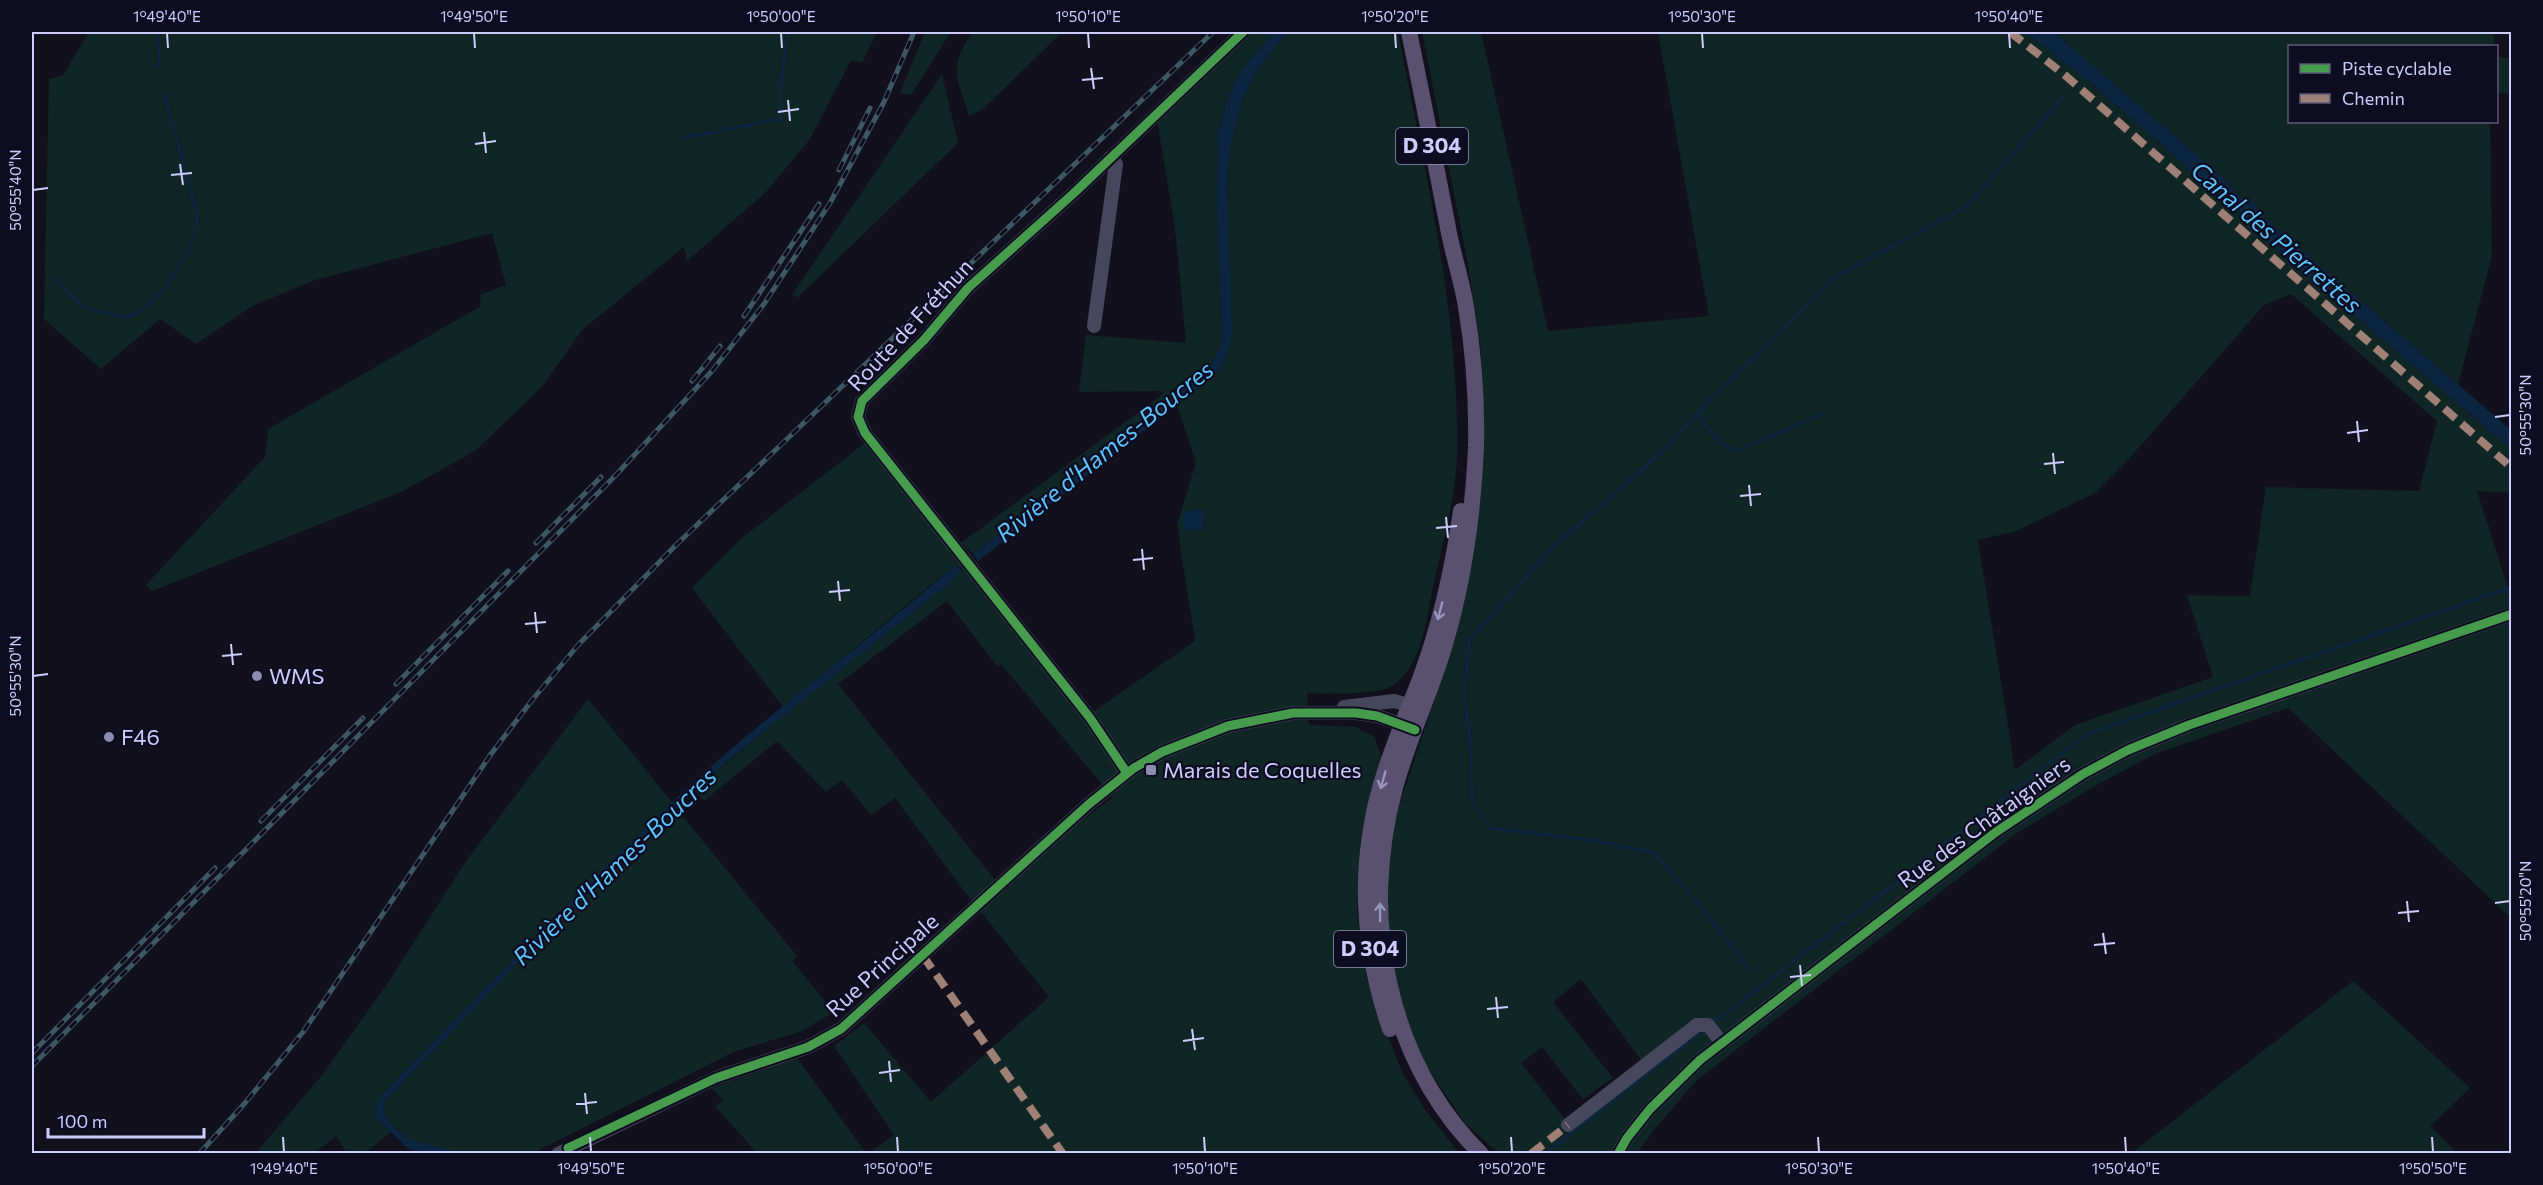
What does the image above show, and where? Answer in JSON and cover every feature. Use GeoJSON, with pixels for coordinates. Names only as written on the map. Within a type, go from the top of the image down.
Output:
{"type":"FeatureCollection","features":[{"type":"Feature","properties":{"kind":"main road","name":"D 304"},"geometry":{"type":"LineString","coordinates":[[1409,32],[1466,307],[1472,350],[1476,429],[1467,546],[1454,613],[1438,669],[1416,707],[1378,796],[1370,836],[1366,876],[1369,942],[1383,1008],[1404,1064],[1428,1104],[1466,1154]]}},
{"type":"Feature","properties":{"kind":"main road","name":"D 304"},"geometry":{"type":"LineString","coordinates":[[1408,727],[1385,833],[1380,892],[1383,951],[1396,1010],[1418,1068],[1437,1100],[1481,1154]]}},
{"type":"Feature","properties":{"kind":"street","name":"Route de Fréthun"},"geometry":{"type":"LineString","coordinates":[[1127,773],[1090,718],[865,433],[858,415],[865,398],[924,340],[974,281],[1110,158],[1243,32]]}},
{"type":"Feature","properties":{"kind":"street"},"geometry":{"type":"LineString","coordinates":[[1094,326],[1116,165],[1110,158]]}},
{"type":"Feature","properties":{"kind":"street","name":"Rue des Châtaigniers"},"geometry":{"type":"LineString","coordinates":[[1618,1154],[1627,1138],[1715,1033],[2051,794],[2098,766],[2144,743],[2190,725],[2511,614]]}},
{"type":"Feature","properties":{"kind":"street"},"geometry":{"type":"LineString","coordinates":[[1304,712],[1382,701],[1399,701],[1416,707]]}},
{"type":"Feature","properties":{"kind":"street"},"geometry":{"type":"LineString","coordinates":[[1304,712],[1356,713],[1377,716],[1408,727]]}},
{"type":"Feature","properties":{"kind":"street","name":"Rue Principale"},"geometry":{"type":"LineString","coordinates":[[558,1154],[716,1078],[808,1047],[841,1029],[1063,826],[1127,773],[1162,752],[1212,731],[1259,719],[1304,712]]}},
{"type":"Feature","properties":{"kind":"street"},"geometry":{"type":"LineString","coordinates":[[1568,1125],[1697,1026],[1715,1033]]}},
{"type":"Feature","properties":{"kind":"street"},"geometry":{"type":"LineString","coordinates":[[1613,1154],[1627,1138]]}},
{"type":"Feature","properties":{"kind":"green space"},"geometry":{"type":"Polygon","coordinates":[[[89,32],[877,32],[862,63],[851,60],[810,139],[765,193],[687,261],[684,247],[583,329],[542,387],[475,451],[401,492],[152,591],[146,585],[265,457],[268,429],[481,306],[480,295],[506,285],[492,233],[315,280],[252,306],[196,344],[160,319],[101,369],[44,319],[49,79],[63,75],[89,32]]]}},
{"type":"Feature","properties":{"kind":"green space"},"geometry":{"type":"Polygon","coordinates":[[[925,32],[951,32],[911,95],[900,93],[925,32]]]}},
{"type":"Feature","properties":{"kind":"green space"},"geometry":{"type":"Polygon","coordinates":[[[973,32],[1062,32],[982,110],[969,116],[958,81],[957,64],[973,32]]]}},
{"type":"Feature","properties":{"kind":"green space"},"geometry":{"type":"Polygon","coordinates":[[[1251,32],[1275,32],[1240,71],[1226,104],[1218,134],[1217,223],[1222,336],[1215,357],[1190,384],[973,554],[961,543],[1163,394],[1161,391],[1079,392],[1086,335],[1186,343],[1175,227],[1157,119],[1251,32]]]}},
{"type":"Feature","properties":{"kind":"green space"},"geometry":{"type":"Polygon","coordinates":[[[1289,32],[1398,32],[1429,187],[1446,292],[1456,397],[1455,485],[1421,642],[1410,667],[1392,686],[1364,692],[1307,693],[1309,725],[1355,727],[1374,736],[1381,757],[1363,825],[1357,910],[1366,976],[1401,1070],[1425,1110],[1459,1153],[869,1153],[894,1135],[834,1046],[864,1023],[931,1102],[1049,997],[962,888],[895,798],[871,815],[842,780],[826,792],[777,741],[704,801],[694,790],[951,582],[962,569],[955,565],[783,707],[692,588],[742,538],[865,443],[1093,712],[1195,641],[1177,525],[1196,462],[1177,405],[1218,371],[1223,365],[1231,343],[1227,176],[1230,147],[1242,103],[1254,76],[1289,32]],[[947,601],[838,684],[1004,891],[1067,832],[1113,797],[1001,664],[997,666],[947,601]]]}},
{"type":"Feature","properties":{"kind":"green space"},"geometry":{"type":"Polygon","coordinates":[[[1422,32],[1481,32],[1548,331],[1709,316],[1658,32],[2025,32],[2086,79],[2265,235],[2269,243],[2511,449],[2511,493],[2477,491],[2511,597],[2511,918],[2288,708],[2157,753],[2098,784],[2017,833],[1697,1080],[1637,1153],[1498,1153],[1465,1123],[1425,1064],[1403,1014],[1393,968],[1389,930],[1388,866],[1394,822],[1456,635],[1482,369],[1468,264],[1422,32]],[[2291,294],[2264,305],[2128,460],[2095,493],[2016,531],[1978,540],[2015,770],[2075,725],[2213,677],[2187,595],[2250,596],[2266,487],[2419,491],[2437,421],[2291,294]],[[1581,979],[1553,1002],[1613,1078],[1583,1099],[1542,1047],[1521,1063],[1571,1127],[1647,1068],[1581,979]]]}},
{"type":"Feature","properties":{"kind":"green space"},"geometry":{"type":"Polygon","coordinates":[[[2054,32],[2494,32],[2494,45],[2288,45],[2288,123],[2490,123],[2492,256],[2458,384],[2258,212],[2251,201],[2250,205],[2221,176],[2054,32]]]}},
{"type":"Feature","properties":{"kind":"green space"},"geometry":{"type":"Polygon","coordinates":[[[2498,57],[2511,58],[2511,93],[2498,93],[2498,57]]]}},
{"type":"Feature","properties":{"kind":"green space"},"geometry":{"type":"Polygon","coordinates":[[[942,74],[958,143],[798,297],[792,295],[942,74]]]}},
{"type":"Feature","properties":{"kind":"green space"},"geometry":{"type":"Polygon","coordinates":[[[588,699],[672,802],[585,887],[381,1096],[379,1123],[391,1132],[365,1153],[347,1153],[336,1136],[314,1153],[255,1154],[322,1075],[388,983],[464,864],[588,699]]]}},
{"type":"Feature","properties":{"kind":"green space"},"geometry":{"type":"Polygon","coordinates":[[[676,808],[797,956],[792,961],[834,1012],[803,1031],[736,1051],[533,1153],[458,1153],[416,1143],[407,1138],[388,1121],[384,1112],[384,1102],[517,964],[676,808]]]}},
{"type":"Feature","properties":{"kind":"green space"},"geometry":{"type":"Polygon","coordinates":[[[2353,981],[2470,1088],[2430,1126],[2457,1153],[2132,1153],[2353,981]]]}},
{"type":"Feature","properties":{"kind":"green space"},"geometry":{"type":"Polygon","coordinates":[[[797,1058],[866,1153],[757,1153],[715,1106],[723,1100],[712,1088],[797,1058]]]}},
{"type":"Feature","properties":{"kind":"water","name":"Rivière d'Hames-Boucres"},"geometry":{"type":"Polygon","coordinates":[[[1275,32],[1289,32],[1254,76],[1237,118],[1231,147],[1227,176],[1232,334],[1223,365],[1206,382],[978,561],[973,554],[1190,384],[1215,357],[1222,336],[1217,223],[1218,134],[1226,104],[1240,71],[1275,32]]]}},
{"type":"Feature","properties":{"kind":"water","name":"Canal des Pierrettes"},"geometry":{"type":"Polygon","coordinates":[[[2025,32],[2054,32],[2221,176],[2249,205],[2252,200],[2258,212],[2511,430],[2511,449],[2269,243],[2265,235],[2086,79],[2025,32]]]}},
{"type":"Feature","properties":{"kind":"water"},"geometry":{"type":"Polygon","coordinates":[[[1202,509],[1204,517],[1202,531],[1185,529],[1182,520],[1185,514],[1192,510],[1202,509]]]}},
{"type":"Feature","properties":{"kind":"water","name":"Rivière d'Hames-Boucres"},"geometry":{"type":"Polygon","coordinates":[[[955,565],[962,570],[951,582],[730,759],[685,799],[517,964],[384,1102],[387,1119],[403,1135],[418,1142],[458,1153],[433,1155],[414,1152],[378,1121],[374,1114],[381,1096],[568,903],[645,828],[750,733],[955,565]]]}},
{"type":"Feature","properties":{"kind":"waterway"},"geometry":{"type":"LineString","coordinates":[[158,32],[159,66]]}},
{"type":"Feature","properties":{"kind":"waterway"},"geometry":{"type":"LineString","coordinates":[[683,138],[780,119],[780,87],[788,32]]}},
{"type":"Feature","properties":{"kind":"waterway"},"geometry":{"type":"LineString","coordinates":[[54,278],[84,307],[124,317],[137,313],[150,304],[174,275],[192,241],[197,213],[164,94]]}},
{"type":"Feature","properties":{"kind":"waterway"},"geometry":{"type":"LineString","coordinates":[[1750,970],[1697,902],[1654,853],[1591,840],[1490,828],[1472,801],[1470,738],[1464,697],[1469,641],[1553,547],[1661,453],[1708,402],[1838,275],[1965,208],[2063,97]]}},
{"type":"Feature","properties":{"kind":"waterway"},"geometry":{"type":"LineString","coordinates":[[1698,414],[1719,441],[1737,451],[1824,413]]}},
{"type":"Feature","properties":{"kind":"waterway"},"geometry":{"type":"LineString","coordinates":[[1712,1024],[2090,733],[2512,587]]}},
{"type":"Feature","properties":{"kind":"waterway"},"geometry":{"type":"LineString","coordinates":[[1544,1154],[1704,1030]]}},
{"type":"Feature","properties":{"kind":"railway"},"geometry":{"type":"LineString","coordinates":[[32,1066],[614,477],[712,371],[764,304],[830,203],[884,102],[914,32]]}},
{"type":"Feature","properties":{"kind":"railway"},"geometry":{"type":"LineString","coordinates":[[199,1154],[245,1103],[303,1032],[491,754],[579,644],[676,545],[1213,32]]}},
{"type":"Feature","properties":{"kind":"railway"},"geometry":{"type":"LineString","coordinates":[[839,170],[870,108]]}},
{"type":"Feature","properties":{"kind":"railway"},"geometry":{"type":"LineString","coordinates":[[744,316],[819,204]]}},
{"type":"Feature","properties":{"kind":"railway"},"geometry":{"type":"LineString","coordinates":[[692,381],[720,346]]}},
{"type":"Feature","properties":{"kind":"railway"},"geometry":{"type":"LineString","coordinates":[[536,543],[601,477]]}},
{"type":"Feature","properties":{"kind":"railway"},"geometry":{"type":"LineString","coordinates":[[396,684],[508,571]]}},
{"type":"Feature","properties":{"kind":"railway"},"geometry":{"type":"LineString","coordinates":[[261,821],[363,718]]}},
{"type":"Feature","properties":{"kind":"railway"},"geometry":{"type":"LineString","coordinates":[[32,1053],[215,868]]}},
{"type":"Feature","properties":{"kind":"marked path"},"geometry":{"type":"LineString","coordinates":[[2010,32],[2066,76],[2512,468]]}},
{"type":"Feature","properties":{"kind":"marked path"},"geometry":{"type":"LineString","coordinates":[[923,956],[1063,1154]]}},
{"type":"Feature","properties":{"kind":"marked path"},"geometry":{"type":"LineString","coordinates":[[1531,1154],[1568,1125]]}},
{"type":"Feature","properties":{"kind":"cycle path"},"geometry":{"type":"LineString","coordinates":[[1127,773],[1090,718],[865,433],[858,417],[862,401],[924,340],[968,288],[1074,193],[1243,32]]}},
{"type":"Feature","properties":{"kind":"cycle path"},"geometry":{"type":"LineString","coordinates":[[1618,1154],[1627,1138],[1650,1109],[1700,1060],[1996,832],[2083,774],[2128,750],[2189,725],[2512,614]]}},
{"type":"Feature","properties":{"kind":"cycle path"},"geometry":{"type":"LineString","coordinates":[[568,1148],[716,1078],[808,1047],[841,1029],[1089,804],[1134,768],[1162,752],[1228,726],[1293,713],[1356,713],[1377,716],[1415,730]]}},
{"type":"Feature","properties":{"kind":"place","name":"WMS"},"geometry":{"type":"Point","coordinates":[257,676]}},
{"type":"Feature","properties":{"kind":"place","name":"F46"},"geometry":{"type":"Point","coordinates":[109,737]}},
{"type":"Feature","properties":{"kind":"place","name":"Marais de Coquelles"},"geometry":{"type":"Point","coordinates":[1151,770]}}]}
